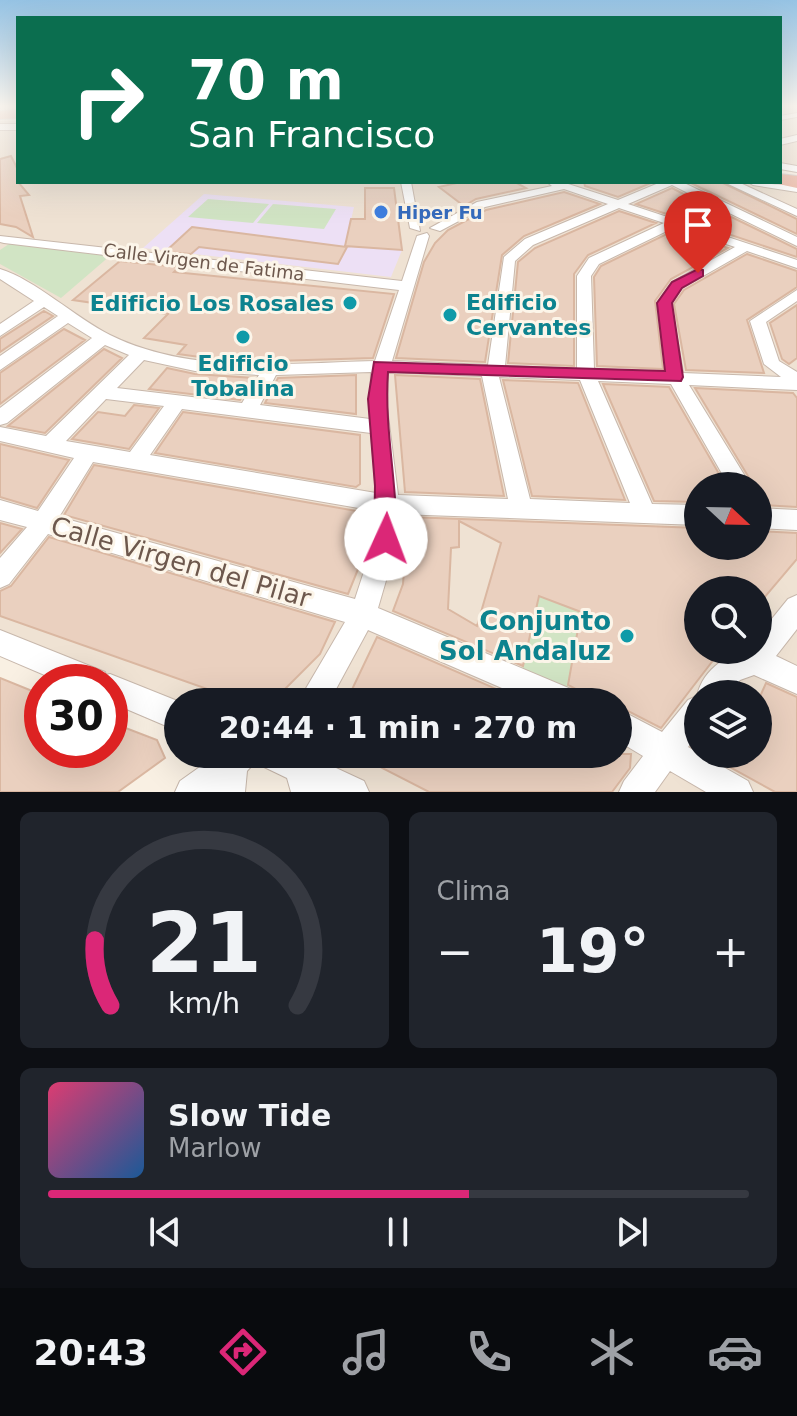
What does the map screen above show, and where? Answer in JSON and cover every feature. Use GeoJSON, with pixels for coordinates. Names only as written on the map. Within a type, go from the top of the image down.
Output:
{"type":"FeatureCollection","features":[{"type":"Feature","properties":{"kind":"street"},"geometry":{"type":"LineString","coordinates":[[322,688],[362,614],[378,573],[386,539],[387,504],[377,399],[380,366],[404,286],[425,231],[407,184]]}},
{"type":"Feature","properties":{"kind":"street"},"geometry":{"type":"LineString","coordinates":[[425,231],[481,204],[557,184],[682,220],[745,247],[797,264]]}},
{"type":"Feature","properties":{"kind":"street"},"geometry":{"type":"LineString","coordinates":[[521,508],[493,371],[509,260],[515,251],[667,184]]}},
{"type":"Feature","properties":{"kind":"street"},"geometry":{"type":"LineString","coordinates":[[676,184],[797,242]]}},
{"type":"Feature","properties":{"kind":"street"},"geometry":{"type":"LineString","coordinates":[[733,184],[797,213]]}},
{"type":"Feature","properties":{"kind":"street"},"geometry":{"type":"LineString","coordinates":[[645,512],[586,374],[584,276],[594,261],[717,203]]}},
{"type":"Feature","properties":{"kind":"street","name":"Calle Virgen de Fatima"},"geometry":{"type":"LineString","coordinates":[[1,238],[404,286]]}},
{"type":"Feature","properties":{"kind":"street"},"geometry":{"type":"LineString","coordinates":[[732,472],[675,377],[664,303],[677,285],[745,247]]}},
{"type":"Feature","properties":{"kind":"street"},"geometry":{"type":"LineString","coordinates":[[1,274],[103,338],[140,354],[239,370],[380,366],[675,377],[797,378]]}},
{"type":"Feature","properties":{"kind":"street"},"geometry":{"type":"LineString","coordinates":[[797,294],[758,321],[772,364],[797,378]]}},
{"type":"Feature","properties":{"kind":"street"},"geometry":{"type":"LineString","coordinates":[[0,331],[44,301]]}},
{"type":"Feature","properties":{"kind":"street"},"geometry":{"type":"LineString","coordinates":[[0,364],[68,316]]}},
{"type":"Feature","properties":{"kind":"street"},"geometry":{"type":"LineString","coordinates":[[0,418],[103,338]]}},
{"type":"Feature","properties":{"kind":"street"},"geometry":{"type":"LineString","coordinates":[[50,445],[140,354]]}},
{"type":"Feature","properties":{"kind":"street"},"geometry":{"type":"LineString","coordinates":[[247,411],[271,369]]}},
{"type":"Feature","properties":{"kind":"street"},"geometry":{"type":"LineString","coordinates":[[102,392],[379,427]]}},
{"type":"Feature","properties":{"kind":"street"},"geometry":{"type":"LineString","coordinates":[[135,461],[176,403]]}},
{"type":"Feature","properties":{"kind":"street"},"geometry":{"type":"LineString","coordinates":[[0,434],[88,453],[387,504],[684,514]]}},
{"type":"Feature","properties":{"kind":"street"},"geometry":{"type":"LineString","coordinates":[[0,576],[43,522],[88,453]]}},
{"type":"Feature","properties":{"kind":"street","name":"Calle Virgen del Pilar"},"geometry":{"type":"LineString","coordinates":[[0,510],[362,614],[535,688]]}},
{"type":"Feature","properties":{"kind":"street"},"geometry":{"type":"LineString","coordinates":[[772,518],[797,520]]}},
{"type":"Feature","properties":{"kind":"street"},"geometry":{"type":"LineString","coordinates":[[772,640],[797,608]]}},
{"type":"Feature","properties":{"kind":"street"},"geometry":{"type":"LineString","coordinates":[[0,643],[51,664]]}},
{"type":"Feature","properties":{"kind":"street"},"geometry":{"type":"LineString","coordinates":[[722,680],[731,669],[746,664]]}},
{"type":"Feature","properties":{"kind":"street"},"geometry":{"type":"LineString","coordinates":[[762,664],[797,680]]}},
{"type":"Feature","properties":{"kind":"street"},"geometry":{"type":"LineString","coordinates":[[128,695],[164,710]]}},
{"type":"Feature","properties":{"kind":"street"},"geometry":{"type":"LineString","coordinates":[[635,792],[684,727]]}},
{"type":"Feature","properties":{"kind":"street"},"geometry":{"type":"LineString","coordinates":[[632,732],[737,792]]}},
{"type":"Feature","properties":{"kind":"street"},"geometry":{"type":"LineString","coordinates":[[191,792],[235,770]]}},
{"type":"Feature","properties":{"kind":"street"},"geometry":{"type":"LineString","coordinates":[[304,779],[353,792]]}},
{"type":"Feature","properties":{"kind":"shaded area"},"geometry":{"type":"Polygon","coordinates":[[[0,142],[16,142],[16,184],[777,184],[797,187],[797,792],[353,792],[301,768],[632,768],[632,688],[164,688],[164,697],[128,685],[128,664],[63,664],[0,643],[0,142]]]}},
{"type":"Feature","properties":{"kind":"shaded area"},"geometry":{"type":"Polygon","coordinates":[[[782,142],[797,142],[797,173],[782,170],[782,142]]]}},
{"type":"Feature","properties":{"kind":"shaded area"},"geometry":{"type":"Polygon","coordinates":[[[204,194],[354,207],[345,246],[402,250],[391,277],[143,248],[204,194]]]}},
{"type":"Feature","properties":{"kind":"green space"},"geometry":{"type":"Polygon","coordinates":[[[208,199],[269,204],[253,223],[188,217],[208,199]]]}},
{"type":"Feature","properties":{"kind":"green space"},"geometry":{"type":"Polygon","coordinates":[[[273,204],[336,209],[324,229],[257,223],[273,204]]]}},
{"type":"Feature","properties":{"kind":"green space"},"geometry":{"type":"Polygon","coordinates":[[[12,242],[111,255],[61,298],[0,264],[0,250],[12,242]]]}},
{"type":"Feature","properties":{"kind":"green space"},"geometry":{"type":"Polygon","coordinates":[[[539,596],[581,612],[568,688],[522,669],[539,596]]]}},
{"type":"Feature","properties":{"kind":"building"},"geometry":{"type":"Polygon","coordinates":[[[11,156],[16,166],[16,184],[29,195],[20,196],[33,237],[16,227],[0,224],[0,159],[11,156]]]}},
{"type":"Feature","properties":{"kind":"building"},"geometry":{"type":"Polygon","coordinates":[[[452,184],[519,184],[526,188],[476,199],[464,206],[439,187],[452,184]]]}},
{"type":"Feature","properties":{"kind":"building"},"geometry":{"type":"Polygon","coordinates":[[[584,184],[648,184],[618,197],[584,184]]]}},
{"type":"Feature","properties":{"kind":"building"},"geometry":{"type":"Polygon","coordinates":[[[693,184],[725,184],[797,219],[797,234],[693,184]]]}},
{"type":"Feature","properties":{"kind":"building"},"geometry":{"type":"Polygon","coordinates":[[[365,188],[394,188],[402,250],[345,246],[351,219],[365,219],[365,188]]]}},
{"type":"Feature","properties":{"kind":"building"},"geometry":{"type":"Polygon","coordinates":[[[672,188],[701,203],[684,212],[682,219],[636,204],[672,188]]]}},
{"type":"Feature","properties":{"kind":"building"},"geometry":{"type":"Polygon","coordinates":[[[564,192],[600,204],[524,236],[502,255],[485,362],[396,358],[424,262],[435,243],[448,230],[486,210],[564,192]]]}},
{"type":"Feature","properties":{"kind":"building"},"geometry":{"type":"Polygon","coordinates":[[[717,210],[797,249],[797,257],[692,222],[717,210]]]}},
{"type":"Feature","properties":{"kind":"building"},"geometry":{"type":"Polygon","coordinates":[[[619,211],[656,223],[588,255],[574,274],[574,366],[508,363],[518,262],[535,248],[619,211]]]}},
{"type":"Feature","properties":{"kind":"building"},"geometry":{"type":"Polygon","coordinates":[[[192,227],[347,247],[338,264],[199,247],[191,254],[165,252],[192,227]]]}},
{"type":"Feature","properties":{"kind":"building"},"geometry":{"type":"Polygon","coordinates":[[[675,230],[728,248],[671,279],[655,301],[663,369],[597,366],[594,277],[601,266],[675,230]]]}},
{"type":"Feature","properties":{"kind":"building"},"geometry":{"type":"Polygon","coordinates":[[[747,254],[797,271],[797,287],[747,320],[764,373],[686,370],[674,304],[684,290],[747,254]]]}},
{"type":"Feature","properties":{"kind":"building"},"geometry":{"type":"Polygon","coordinates":[[[120,261],[179,267],[174,272],[394,294],[373,358],[274,361],[207,358],[178,354],[186,345],[144,338],[168,314],[73,300],[120,261]]]}},
{"type":"Feature","properties":{"kind":"building"},"geometry":{"type":"Polygon","coordinates":[[[797,305],[797,358],[789,364],[782,359],[770,323],[797,305]]]}},
{"type":"Feature","properties":{"kind":"building"},"geometry":{"type":"Polygon","coordinates":[[[44,311],[53,316],[0,352],[0,339],[44,311]]]}},
{"type":"Feature","properties":{"kind":"building"},"geometry":{"type":"Polygon","coordinates":[[[64,329],[85,340],[0,404],[0,373],[64,329]]]}},
{"type":"Feature","properties":{"kind":"building"},"geometry":{"type":"Polygon","coordinates":[[[104,349],[122,358],[45,433],[8,426],[104,349]]]}},
{"type":"Feature","properties":{"kind":"building"},"geometry":{"type":"Polygon","coordinates":[[[167,368],[195,374],[254,378],[240,400],[149,389],[167,368]]]}},
{"type":"Feature","properties":{"kind":"building"},"geometry":{"type":"Polygon","coordinates":[[[356,375],[356,414],[265,403],[278,378],[356,375]]]}},
{"type":"Feature","properties":{"kind":"building"},"geometry":{"type":"Polygon","coordinates":[[[395,375],[480,379],[504,496],[405,492],[395,375]]]}},
{"type":"Feature","properties":{"kind":"building"},"geometry":{"type":"Polygon","coordinates":[[[503,380],[578,383],[625,500],[532,496],[503,380]]]}},
{"type":"Feature","properties":{"kind":"building"},"geometry":{"type":"Polygon","coordinates":[[[603,384],[669,387],[718,472],[684,472],[684,502],[654,501],[603,384]]]}},
{"type":"Feature","properties":{"kind":"building"},"geometry":{"type":"Polygon","coordinates":[[[695,388],[793,393],[797,398],[797,507],[772,506],[772,472],[746,472],[695,388]]]}},
{"type":"Feature","properties":{"kind":"building"},"geometry":{"type":"Polygon","coordinates":[[[134,405],[159,408],[129,449],[72,439],[98,412],[125,416],[134,405]]]}},
{"type":"Feature","properties":{"kind":"building"},"geometry":{"type":"Polygon","coordinates":[[[183,412],[360,435],[360,484],[356,487],[155,453],[183,412]]]}},
{"type":"Feature","properties":{"kind":"building"},"geometry":{"type":"Polygon","coordinates":[[[0,444],[69,460],[37,508],[0,497],[0,444]]]}},
{"type":"Feature","properties":{"kind":"building"},"geometry":{"type":"Polygon","coordinates":[[[94,465],[368,513],[365,552],[348,594],[64,515],[94,465]]]}},
{"type":"Feature","properties":{"kind":"building"},"geometry":{"type":"Polygon","coordinates":[[[408,517],[684,527],[684,560],[772,560],[772,532],[797,533],[797,559],[772,588],[772,576],[684,576],[684,664],[710,664],[698,680],[684,680],[684,698],[661,728],[632,713],[632,688],[574,688],[568,685],[581,612],[539,596],[523,666],[393,611],[403,584],[408,517]],[[459,521],[459,547],[451,548],[448,609],[477,626],[501,543],[459,521]]]}},
{"type":"Feature","properties":{"kind":"building"},"geometry":{"type":"Polygon","coordinates":[[[0,523],[22,529],[0,553],[0,523]]]}},
{"type":"Feature","properties":{"kind":"building"},"geometry":{"type":"Polygon","coordinates":[[[49,537],[335,622],[320,654],[286,688],[204,688],[0,616],[0,591],[11,586],[49,537]]]}},
{"type":"Feature","properties":{"kind":"building"},"geometry":{"type":"Polygon","coordinates":[[[377,637],[494,688],[353,688],[377,637]]]}},
{"type":"Feature","properties":{"kind":"building"},"geometry":{"type":"Polygon","coordinates":[[[0,678],[24,688],[24,768],[128,768],[128,729],[157,740],[164,756],[118,792],[0,792],[0,678]]]}},
{"type":"Feature","properties":{"kind":"building"},"geometry":{"type":"Polygon","coordinates":[[[772,686],[797,697],[797,792],[775,792],[731,768],[772,768],[772,686]]]}},
{"type":"Feature","properties":{"kind":"building"},"geometry":{"type":"Polygon","coordinates":[[[382,768],[630,768],[612,792],[429,792],[382,768]]]}},
{"type":"Feature","properties":{"kind":"place","name":"Hiper Fu"},"geometry":{"type":"Point","coordinates":[381,212]}},
{"type":"Feature","properties":{"kind":"place","name":"Edificio Los Rosales"},"geometry":{"type":"Point","coordinates":[350,303]}},
{"type":"Feature","properties":{"kind":"place","name":"Edificio Cervantes"},"geometry":{"type":"Point","coordinates":[450,315]}},
{"type":"Feature","properties":{"kind":"place","name":"Edificio Tobalina"},"geometry":{"type":"Point","coordinates":[243,337]}},
{"type":"Feature","properties":{"kind":"place","name":"Conjunto Sol Andaluz"},"geometry":{"type":"Point","coordinates":[627,636]}},
{"type":"Feature","properties":{"kind":"route"},"geometry":{"type":"LineString","coordinates":[[386,539],[386,486],[377,399],[380,366],[675,377],[664,303],[677,285],[698,273]]}}]}
